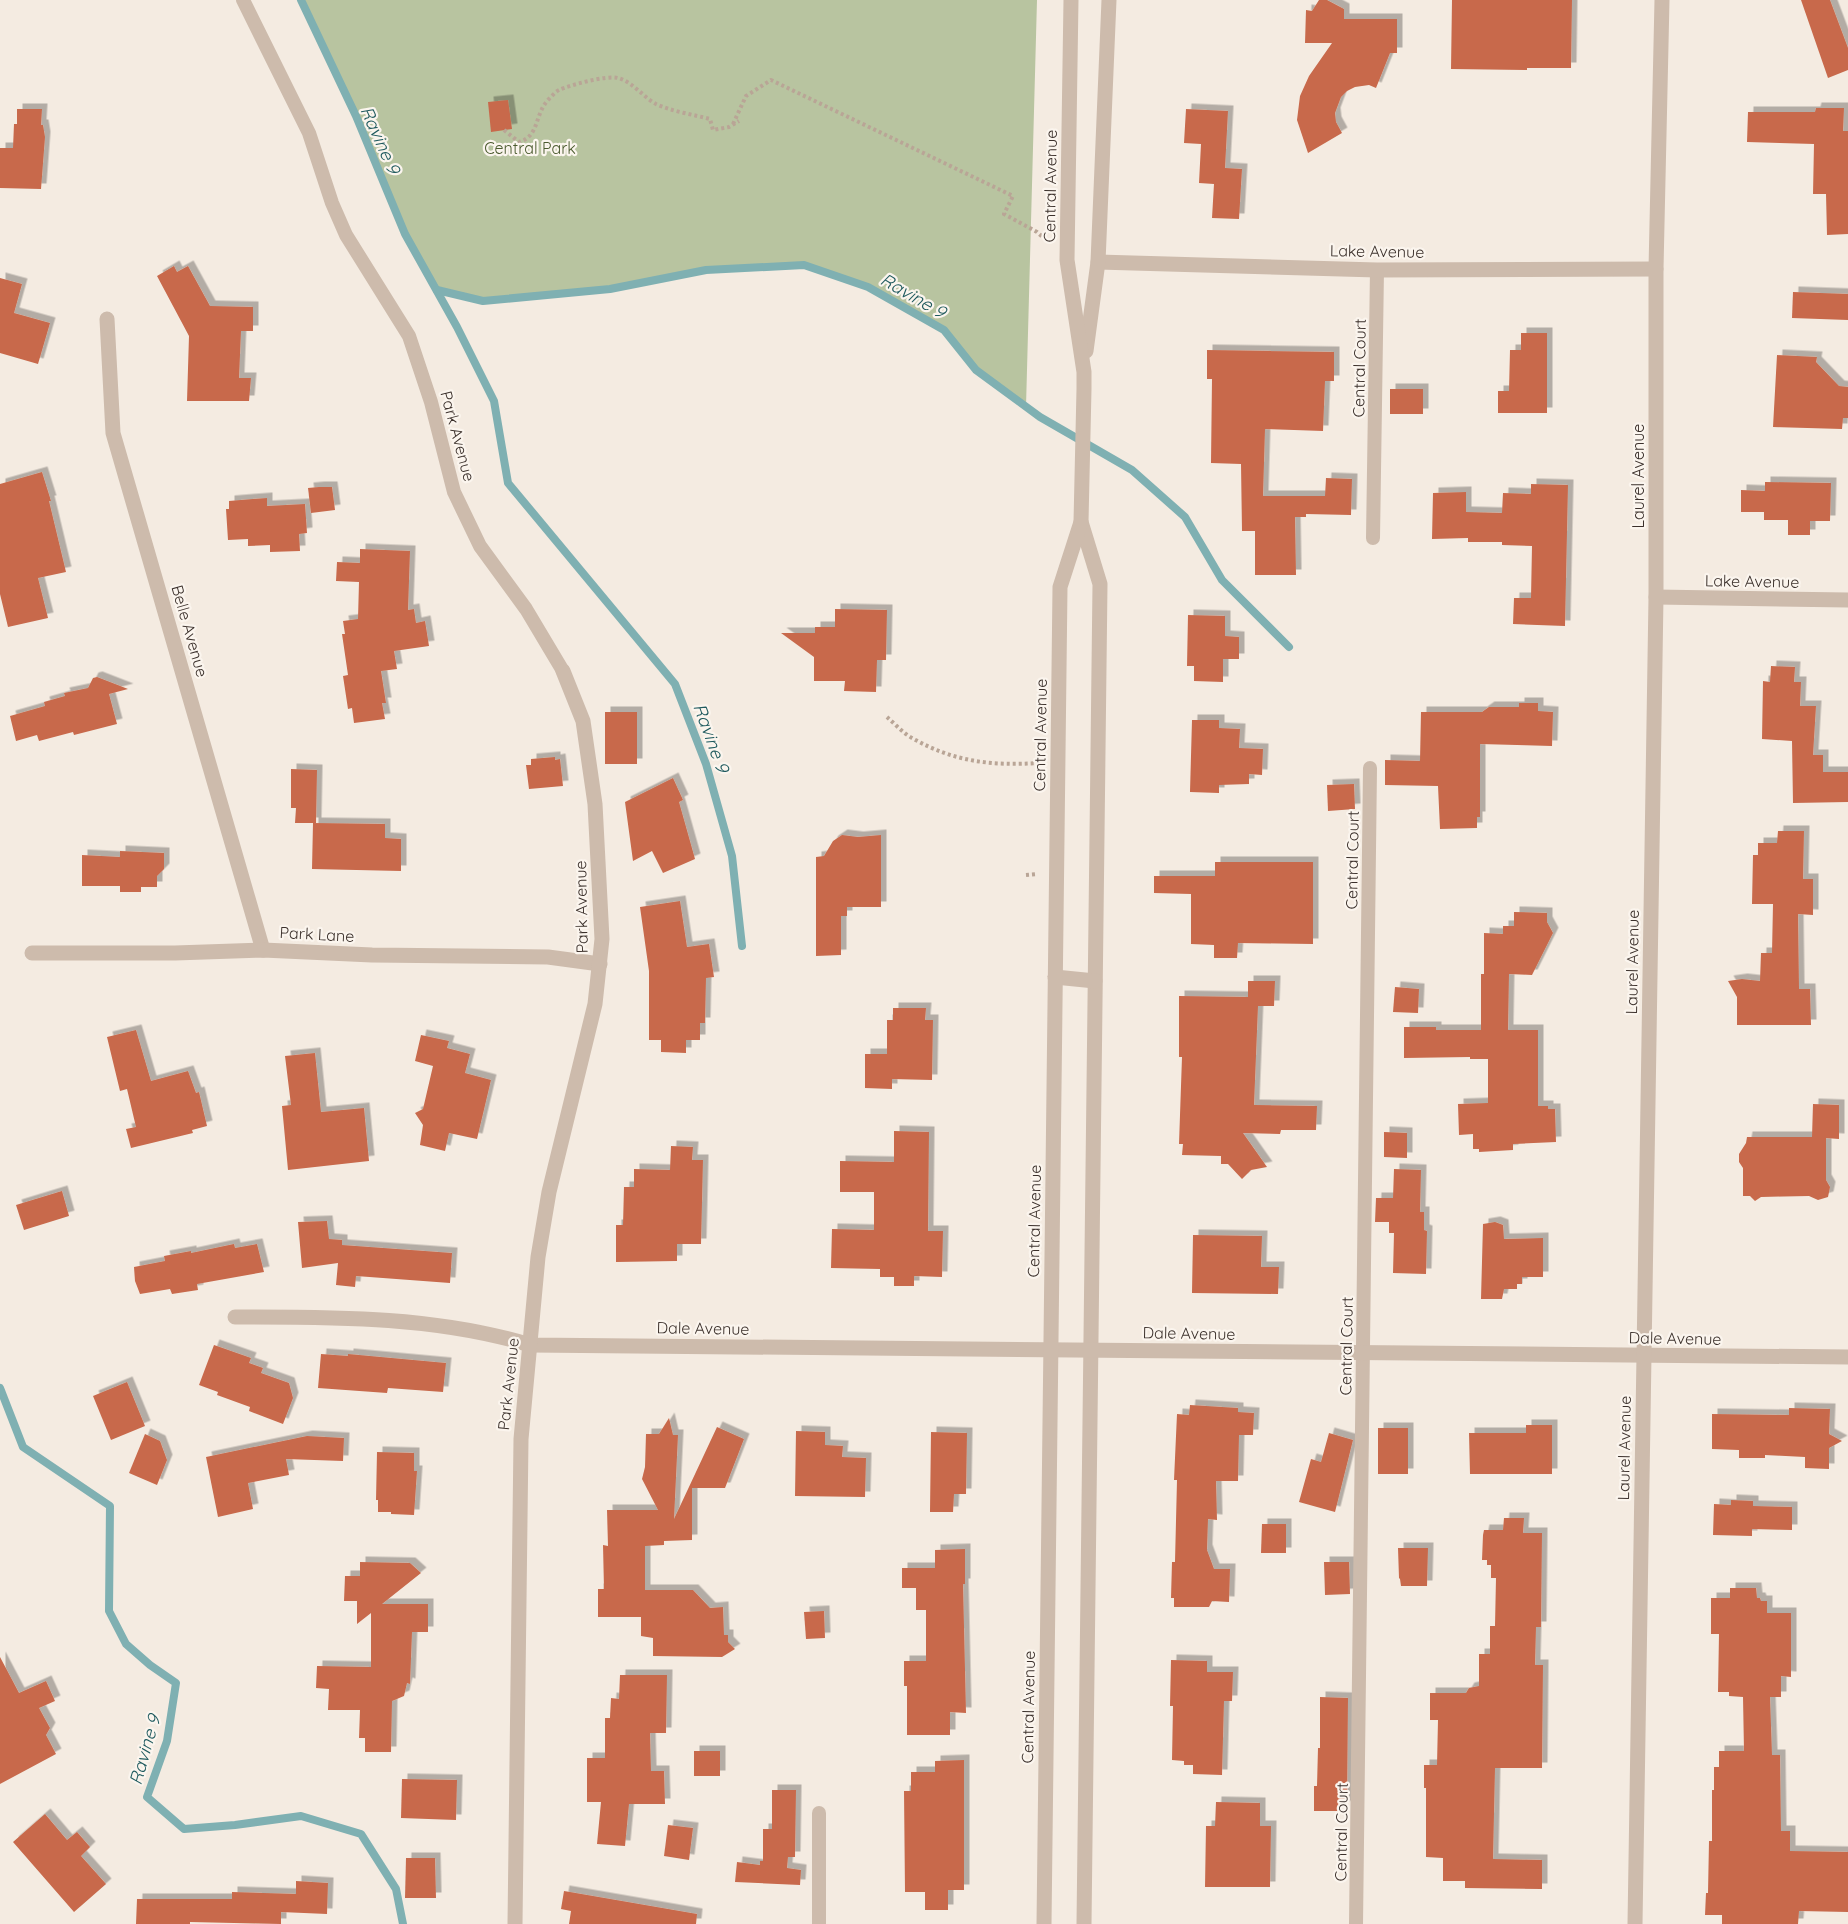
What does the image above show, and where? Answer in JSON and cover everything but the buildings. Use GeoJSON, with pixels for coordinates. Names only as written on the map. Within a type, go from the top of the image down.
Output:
{"type":"FeatureCollection","features":[{"type":"Feature","properties":{"kind":"street","name":"Central Avenue"},"geometry":{"type":"LineString","coordinates":[[1071,0],[1068,260],[1084,372]]}},
{"type":"Feature","properties":{"kind":"street","name":"Central Avenue"},"geometry":{"type":"LineString","coordinates":[[1084,1924],[1100,584],[1082,522],[1084,372],[1098,262],[1109,0]]}},
{"type":"Feature","properties":{"kind":"street","name":"Laurel Avenue"},"geometry":{"type":"LineString","coordinates":[[1635,1924],[1656,597],[1656,269],[1662,0]]}},
{"type":"Feature","properties":{"kind":"street","name":"Lake Avenue"},"geometry":{"type":"LineString","coordinates":[[1098,262],[1377,270],[1656,269]]}},
{"type":"Feature","properties":{"kind":"street","name":"Belle Avenue"},"geometry":{"type":"LineString","coordinates":[[107,319],[113,433],[263,950]]}},
{"type":"Feature","properties":{"kind":"street","name":"Central Avenue"},"geometry":{"type":"LineString","coordinates":[[1044,1924],[1060,587],[1082,522]]}},
{"type":"Feature","properties":{"kind":"street","name":"Lake Avenue"},"geometry":{"type":"LineString","coordinates":[[1656,597],[1848,600]]}},
{"type":"Feature","properties":{"kind":"street","name":"Park Avenue"},"geometry":{"type":"LineString","coordinates":[[515,1924],[521,1439],[538,1257],[549,1192],[594,1004],[602,939],[595,804],[582,720],[563,671]]}},
{"type":"Feature","properties":{"kind":"street","name":"Park Lane"},"geometry":{"type":"LineString","coordinates":[[32,953],[175,953],[263,950],[372,955],[548,957],[600,964]]}},
{"type":"Feature","properties":{"kind":"street"},"geometry":{"type":"LineString","coordinates":[[1055,977],[1095,981]]}},
{"type":"Feature","properties":{"kind":"street","name":"Dale Avenue"},"geometry":{"type":"LineString","coordinates":[[235,1317],[333,1317],[408,1321],[501,1336],[530,1345],[1848,1357]]}},
{"type":"Feature","properties":{"kind":"lane","name":"Park Avenue"},"geometry":{"type":"LineString","coordinates":[[243,0],[309,133],[332,203],[346,235],[408,336],[431,402],[454,492],[480,546],[526,609],[563,671]]}},
{"type":"Feature","properties":{"kind":"lane","name":"Central Court"},"geometry":{"type":"LineString","coordinates":[[1373,538],[1377,270]]}},
{"type":"Feature","properties":{"kind":"lane","name":"Central Court"},"geometry":{"type":"LineString","coordinates":[[1356,1924],[1370,768]]}},
{"type":"Feature","properties":{"kind":"lane"},"geometry":{"type":"LineString","coordinates":[[819,1813],[819,1924]]}},
{"type":"Feature","properties":{"kind":"path"},"geometry":{"type":"LineString","coordinates":[[504,130],[519,142],[527,140],[533,135],[543,105],[557,91],[612,77],[620,78],[657,105],[710,119],[714,130],[729,127],[739,121]]}},
{"type":"Feature","properties":{"kind":"path"},"geometry":{"type":"LineString","coordinates":[[733,124],[746,96],[771,80],[1013,196],[1004,214],[1037,232],[1050,243],[1050,250]]}},
{"type":"Feature","properties":{"kind":"path"},"geometry":{"type":"LineString","coordinates":[[887,717],[911,738],[973,762],[1006,765],[1058,762]]}},
{"type":"Feature","properties":{"kind":"green space","name":"Central Park"},"geometry":{"type":"Polygon","coordinates":[[[301,0],[1037,0],[1026,407],[976,370],[944,330],[868,287],[804,265],[706,270],[610,289],[483,301],[437,290],[405,234],[356,116],[301,0]]]}},
{"type":"Feature","properties":{"kind":"waterway","name":"Ravine 9"},"geometry":{"type":"LineString","coordinates":[[301,0],[356,116],[405,234],[457,327],[494,401],[508,483],[675,684],[706,764],[732,856],[742,946]]}},
{"type":"Feature","properties":{"kind":"waterway","name":"Ravine 9"},"geometry":{"type":"LineString","coordinates":[[437,290],[483,301],[610,289],[706,270],[804,265],[868,287],[944,330],[976,370],[1040,417],[1132,470],[1185,517],[1222,580],[1289,647]]}},
{"type":"Feature","properties":{"kind":"waterway","name":"Ravine 9"},"geometry":{"type":"LineString","coordinates":[[0,1388],[23,1447],[110,1506],[109,1611],[126,1644],[176,1683],[167,1741],[147,1797],[184,1829],[301,1816],[361,1834],[396,1889],[403,1924]]}}]}
